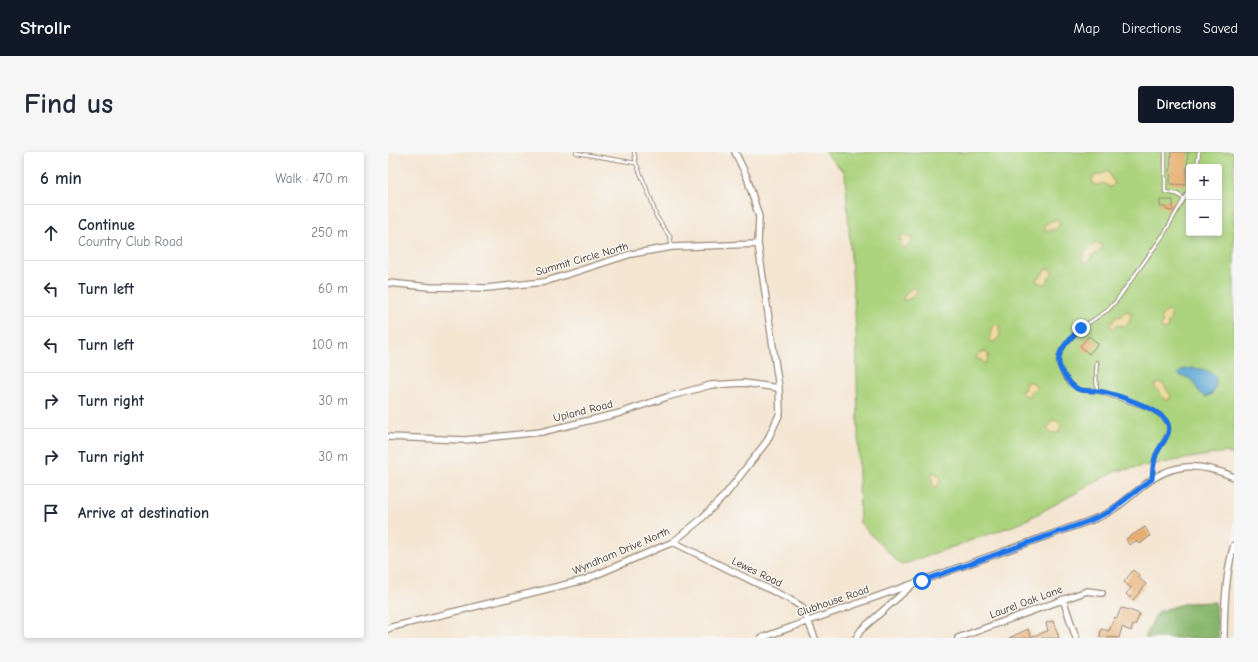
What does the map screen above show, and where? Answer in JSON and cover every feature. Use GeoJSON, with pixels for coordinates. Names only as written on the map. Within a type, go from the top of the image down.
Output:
{"type":"FeatureCollection","features":[{"type":"Feature","properties":{"kind":"street","name":"Wyndham Drive North"},"geometry":{"type":"LineString","coordinates":[[390,628],[584,580],[673,542],[699,521],[726,494],[767,441],[780,413],[779,388],[758,244],[759,217],[747,177],[736,152]]}},
{"type":"Feature","properties":{"kind":"street","name":"Summit Circle North"},"geometry":{"type":"LineString","coordinates":[[388,283],[430,287],[487,288],[544,282],[631,254],[672,247],[758,244]]}},
{"type":"Feature","properties":{"kind":"street","name":"Upland Road"},"geometry":{"type":"LineString","coordinates":[[388,437],[465,440],[541,432],[620,413],[667,397],[711,385],[744,383],[779,388]]}},
{"type":"Feature","properties":{"kind":"street","name":"Clubhouse Road"},"geometry":{"type":"LineString","coordinates":[[761,638],[1096,518],[1109,512],[1152,479],[1163,472],[1174,468],[1190,466],[1207,467],[1234,477]]}},
{"type":"Feature","properties":{"kind":"street","name":"Lewes Road"},"geometry":{"type":"LineString","coordinates":[[673,542],[789,598],[802,607],[815,638]]}},
{"type":"Feature","properties":{"kind":"street"},"geometry":{"type":"LineString","coordinates":[[1224,638],[1227,581],[1234,545]]}},
{"type":"Feature","properties":{"kind":"street"},"geometry":{"type":"LineString","coordinates":[[856,638],[862,630],[912,585]]}},
{"type":"Feature","properties":{"kind":"street","name":"Laurel Oak Lane"},"geometry":{"type":"LineString","coordinates":[[958,638],[1087,591],[1102,593]]}},
{"type":"Feature","properties":{"kind":"street"},"geometry":{"type":"LineString","coordinates":[[1063,599],[1076,638]]}},
{"type":"Feature","properties":{"kind":"street"},"geometry":{"type":"LineString","coordinates":[[388,622],[390,628]]}},
{"type":"Feature","properties":{"kind":"lane"},"geometry":{"type":"LineString","coordinates":[[576,152],[636,163]]}},
{"type":"Feature","properties":{"kind":"lane"},"geometry":{"type":"LineString","coordinates":[[634,152],[636,163],[651,199],[656,216],[670,237],[672,247]]}},
{"type":"Feature","properties":{"kind":"lane"},"geometry":{"type":"LineString","coordinates":[[1165,152],[1164,192],[1177,194],[1184,199]]}},
{"type":"Feature","properties":{"kind":"lane"},"geometry":{"type":"LineString","coordinates":[[1197,164],[1199,152]]}},
{"type":"Feature","properties":{"kind":"lane"},"geometry":{"type":"LineString","coordinates":[[1152,479],[1153,465],[1156,454],[1168,433],[1167,422],[1157,413],[1146,407],[1097,391],[1079,390],[1070,384],[1062,373],[1058,363],[1060,352],[1065,344],[1081,328],[1108,310],[1117,300],[1164,234],[1186,195]]}},
{"type":"Feature","properties":{"kind":"lane"},"geometry":{"type":"LineString","coordinates":[[1097,362],[1097,391]]}},
{"type":"Feature","properties":{"kind":"green space"},"geometry":{"type":"Polygon","coordinates":[[[824,152],[1234,152],[1234,455],[1225,452],[1116,471],[1021,523],[901,565],[860,523],[856,329],[845,173],[824,152]]]}},
{"type":"Feature","properties":{"kind":"green space"},"geometry":{"type":"Polygon","coordinates":[[[1215,602],[1219,638],[1145,638],[1157,612],[1186,603],[1215,602]]]}},
{"type":"Feature","properties":{"kind":"sand"},"geometry":{"type":"Polygon","coordinates":[[[1107,172],[1115,183],[1113,186],[1109,187],[1103,183],[1098,185],[1093,184],[1092,180],[1094,176],[1107,172]]]}},
{"type":"Feature","properties":{"kind":"sand"},"geometry":{"type":"Polygon","coordinates":[[[1057,219],[1060,224],[1056,230],[1052,229],[1046,232],[1044,225],[1057,219]]]}},
{"type":"Feature","properties":{"kind":"sand"},"geometry":{"type":"Polygon","coordinates":[[[902,234],[913,240],[906,248],[902,248],[901,245],[900,238],[902,234]]]}},
{"type":"Feature","properties":{"kind":"sand"},"geometry":{"type":"Polygon","coordinates":[[[1099,243],[1102,247],[1098,253],[1092,255],[1088,263],[1083,262],[1083,256],[1087,250],[1099,243]]]}},
{"type":"Feature","properties":{"kind":"sand"},"geometry":{"type":"Polygon","coordinates":[[[1049,268],[1053,273],[1049,277],[1047,283],[1044,284],[1037,282],[1036,279],[1041,277],[1044,271],[1049,268]]]}},
{"type":"Feature","properties":{"kind":"sand"},"geometry":{"type":"Polygon","coordinates":[[[914,288],[917,289],[917,291],[914,295],[903,301],[907,293],[914,288]]]}},
{"type":"Feature","properties":{"kind":"sand"},"geometry":{"type":"Polygon","coordinates":[[[1127,311],[1131,313],[1130,319],[1126,326],[1118,325],[1114,328],[1110,327],[1117,316],[1121,317],[1124,312],[1127,311]]]}},
{"type":"Feature","properties":{"kind":"sand"},"geometry":{"type":"Polygon","coordinates":[[[1168,311],[1171,314],[1171,318],[1168,322],[1167,329],[1165,330],[1162,329],[1161,326],[1163,322],[1161,320],[1161,316],[1168,311]]]}},
{"type":"Feature","properties":{"kind":"sand"},"geometry":{"type":"Polygon","coordinates":[[[997,324],[1000,326],[999,337],[992,342],[989,341],[991,328],[997,324]]]}},
{"type":"Feature","properties":{"kind":"sand"},"geometry":{"type":"Polygon","coordinates":[[[984,351],[988,354],[988,359],[985,364],[976,358],[977,355],[984,351]]]}},
{"type":"Feature","properties":{"kind":"sand"},"geometry":{"type":"Polygon","coordinates":[[[1026,382],[1033,383],[1036,387],[1036,389],[1030,392],[1029,396],[1024,395],[1021,392],[1024,390],[1026,382]]]}},
{"type":"Feature","properties":{"kind":"sand"},"geometry":{"type":"Polygon","coordinates":[[[1158,383],[1162,383],[1166,388],[1171,396],[1169,400],[1163,398],[1159,391],[1154,387],[1158,383]]]}},
{"type":"Feature","properties":{"kind":"sand"},"geometry":{"type":"Polygon","coordinates":[[[1053,420],[1058,421],[1061,425],[1059,432],[1049,432],[1047,429],[1053,420]]]}},
{"type":"Feature","properties":{"kind":"sand"},"geometry":{"type":"Polygon","coordinates":[[[932,473],[935,473],[941,478],[936,487],[932,484],[932,473]]]}},
{"type":"Feature","properties":{"kind":"water"},"geometry":{"type":"Polygon","coordinates":[[[1190,368],[1208,371],[1215,377],[1215,387],[1212,394],[1206,397],[1199,391],[1192,380],[1178,374],[1181,370],[1190,368]]]}},
{"type":"Feature","properties":{"kind":"building"},"geometry":{"type":"Polygon","coordinates":[[[1171,152],[1188,152],[1187,164],[1186,164],[1186,185],[1170,184],[1171,152]]]}},
{"type":"Feature","properties":{"kind":"building"},"geometry":{"type":"Polygon","coordinates":[[[1160,200],[1173,200],[1173,211],[1166,210],[1166,207],[1160,207],[1160,200]]]}},
{"type":"Feature","properties":{"kind":"building"},"geometry":{"type":"Polygon","coordinates":[[[1089,336],[1098,344],[1089,354],[1080,346],[1089,336]]]}},
{"type":"Feature","properties":{"kind":"building"},"geometry":{"type":"Polygon","coordinates":[[[1145,527],[1150,536],[1140,544],[1136,541],[1129,545],[1126,539],[1145,527]]]}},
{"type":"Feature","properties":{"kind":"building"},"geometry":{"type":"Polygon","coordinates":[[[1133,570],[1146,584],[1133,600],[1126,594],[1131,588],[1124,582],[1133,570]]]}},
{"type":"Feature","properties":{"kind":"building"},"geometry":{"type":"Polygon","coordinates":[[[1121,608],[1140,614],[1131,631],[1122,627],[1119,638],[1100,637],[1101,629],[1109,631],[1121,608]]]}},
{"type":"Feature","properties":{"kind":"building"},"geometry":{"type":"Polygon","coordinates":[[[1053,621],[1059,638],[1009,638],[1028,629],[1031,637],[1048,631],[1046,623],[1053,621]]]}},
{"type":"Feature","properties":{"kind":"route"},"geometry":{"type":"LineString","coordinates":[[922,581],[1089,521],[1109,512],[1152,479],[1153,465],[1156,454],[1168,433],[1167,422],[1157,413],[1146,407],[1109,394],[1097,391],[1079,390],[1070,384],[1062,373],[1058,363],[1060,352],[1065,344],[1081,328]]}}]}
